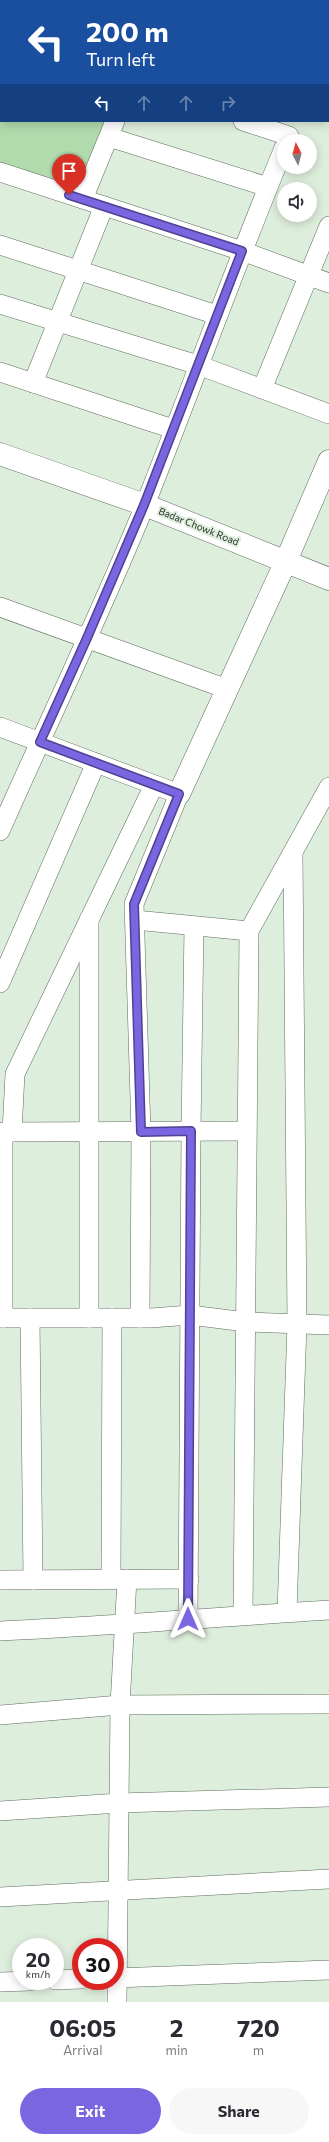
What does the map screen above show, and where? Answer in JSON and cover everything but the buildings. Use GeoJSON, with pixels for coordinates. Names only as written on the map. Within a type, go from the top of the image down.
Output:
{"type":"FeatureCollection","features":[{"type":"Feature","properties":{"kind":"street"},"geometry":{"type":"LineString","coordinates":[[246,122],[280,134]]}},
{"type":"Feature","properties":{"kind":"street"},"geometry":{"type":"LineString","coordinates":[[83,199],[112,129],[268,187]]}},
{"type":"Feature","properties":{"kind":"street"},"geometry":{"type":"LineString","coordinates":[[0,831],[6,799],[40,742],[87,638],[144,505],[242,251],[277,166]]}},
{"type":"Feature","properties":{"kind":"street"},"geometry":{"type":"LineString","coordinates":[[0,172],[242,251],[329,283]]}},
{"type":"Feature","properties":{"kind":"street"},"geometry":{"type":"LineString","coordinates":[[33,383],[104,206]]}},
{"type":"Feature","properties":{"kind":"street"},"geometry":{"type":"LineString","coordinates":[[262,389],[329,226]]}},
{"type":"Feature","properties":{"kind":"street"},"geometry":{"type":"LineString","coordinates":[[0,245],[217,315]]}},
{"type":"Feature","properties":{"kind":"street"},"geometry":{"type":"LineString","coordinates":[[0,304],[198,365],[329,414]]}},
{"type":"Feature","properties":{"kind":"street"},"geometry":{"type":"LineString","coordinates":[[0,372],[174,429]]}},
{"type":"Feature","properties":{"kind":"street","name":"Badar Chowk Road"},"geometry":{"type":"LineString","coordinates":[[0,454],[144,505],[329,578]]}},
{"type":"Feature","properties":{"kind":"street"},"geometry":{"type":"LineString","coordinates":[[140,1318],[141,1132],[134,904],[179,794],[286,561],[329,461]]}},
{"type":"Feature","properties":{"kind":"street"},"geometry":{"type":"LineString","coordinates":[[0,607],[227,689]]}},
{"type":"Feature","properties":{"kind":"street"},"geometry":{"type":"LineString","coordinates":[[0,727],[179,794]]}},
{"type":"Feature","properties":{"kind":"street"},"geometry":{"type":"LineString","coordinates":[[0,983],[96,763]]}},
{"type":"Feature","properties":{"kind":"street"},"geometry":{"type":"LineString","coordinates":[[12,1132],[16,1074],[154,785]]}},
{"type":"Feature","properties":{"kind":"street"},"geometry":{"type":"LineString","coordinates":[[243,1615],[246,1131],[249,931],[329,787]]}},
{"type":"Feature","properties":{"kind":"street"},"geometry":{"type":"LineString","coordinates":[[287,1612],[297,1324],[293,852]]}},
{"type":"Feature","properties":{"kind":"street"},"geometry":{"type":"LineString","coordinates":[[89,920],[90,1318]]}},
{"type":"Feature","properties":{"kind":"street"},"geometry":{"type":"LineString","coordinates":[[135,920],[249,931]]}},
{"type":"Feature","properties":{"kind":"street"},"geometry":{"type":"LineString","coordinates":[[188,1619],[191,1131],[194,926]]}},
{"type":"Feature","properties":{"kind":"street"},"geometry":{"type":"LineString","coordinates":[[246,1131],[3,1132],[1,1318],[140,1318],[190,1315],[246,1322],[329,1325]]}},
{"type":"Feature","properties":{"kind":"street"},"geometry":{"type":"LineString","coordinates":[[30,1318],[33,1580]]}},
{"type":"Feature","properties":{"kind":"street"},"geometry":{"type":"LineString","coordinates":[[112,1318],[119,1579],[125,1625],[120,1705],[117,1938]]}},
{"type":"Feature","properties":{"kind":"street"},"geometry":{"type":"LineString","coordinates":[[0,1580],[189,1579]]}},
{"type":"Feature","properties":{"kind":"street"},"geometry":{"type":"LineString","coordinates":[[0,1631],[125,1625],[188,1619],[329,1610]]}},
{"type":"Feature","properties":{"kind":"street"},"geometry":{"type":"LineString","coordinates":[[0,1715],[120,1705],[329,1704]]}},
{"type":"Feature","properties":{"kind":"street"},"geometry":{"type":"LineString","coordinates":[[0,1811],[119,1803],[329,1798]]}},
{"type":"Feature","properties":{"kind":"street"},"geometry":{"type":"LineString","coordinates":[[0,1897],[329,1880]]}},
{"type":"Feature","properties":{"kind":"street"},"geometry":{"type":"LineString","coordinates":[[124,1978],[329,1970]]}},
{"type":"Feature","properties":{"kind":"street"},"geometry":{"type":"LineString","coordinates":[[0,1982],[12,1982]]}},
{"type":"Feature","properties":{"kind":"street"},"geometry":{"type":"LineString","coordinates":[[116,1990],[117,2002]]}},
{"type":"Feature","properties":{"kind":"green space"},"geometry":{"type":"Polygon","coordinates":[[[0,122],[115,122],[83,199],[0,172],[0,122]]]}},
{"type":"Feature","properties":{"kind":"route"},"geometry":{"type":"LineString","coordinates":[[69,195],[242,251],[144,505],[87,638],[40,742],[179,794],[134,904],[141,1132],[191,1131],[188,1619]]}}]}
